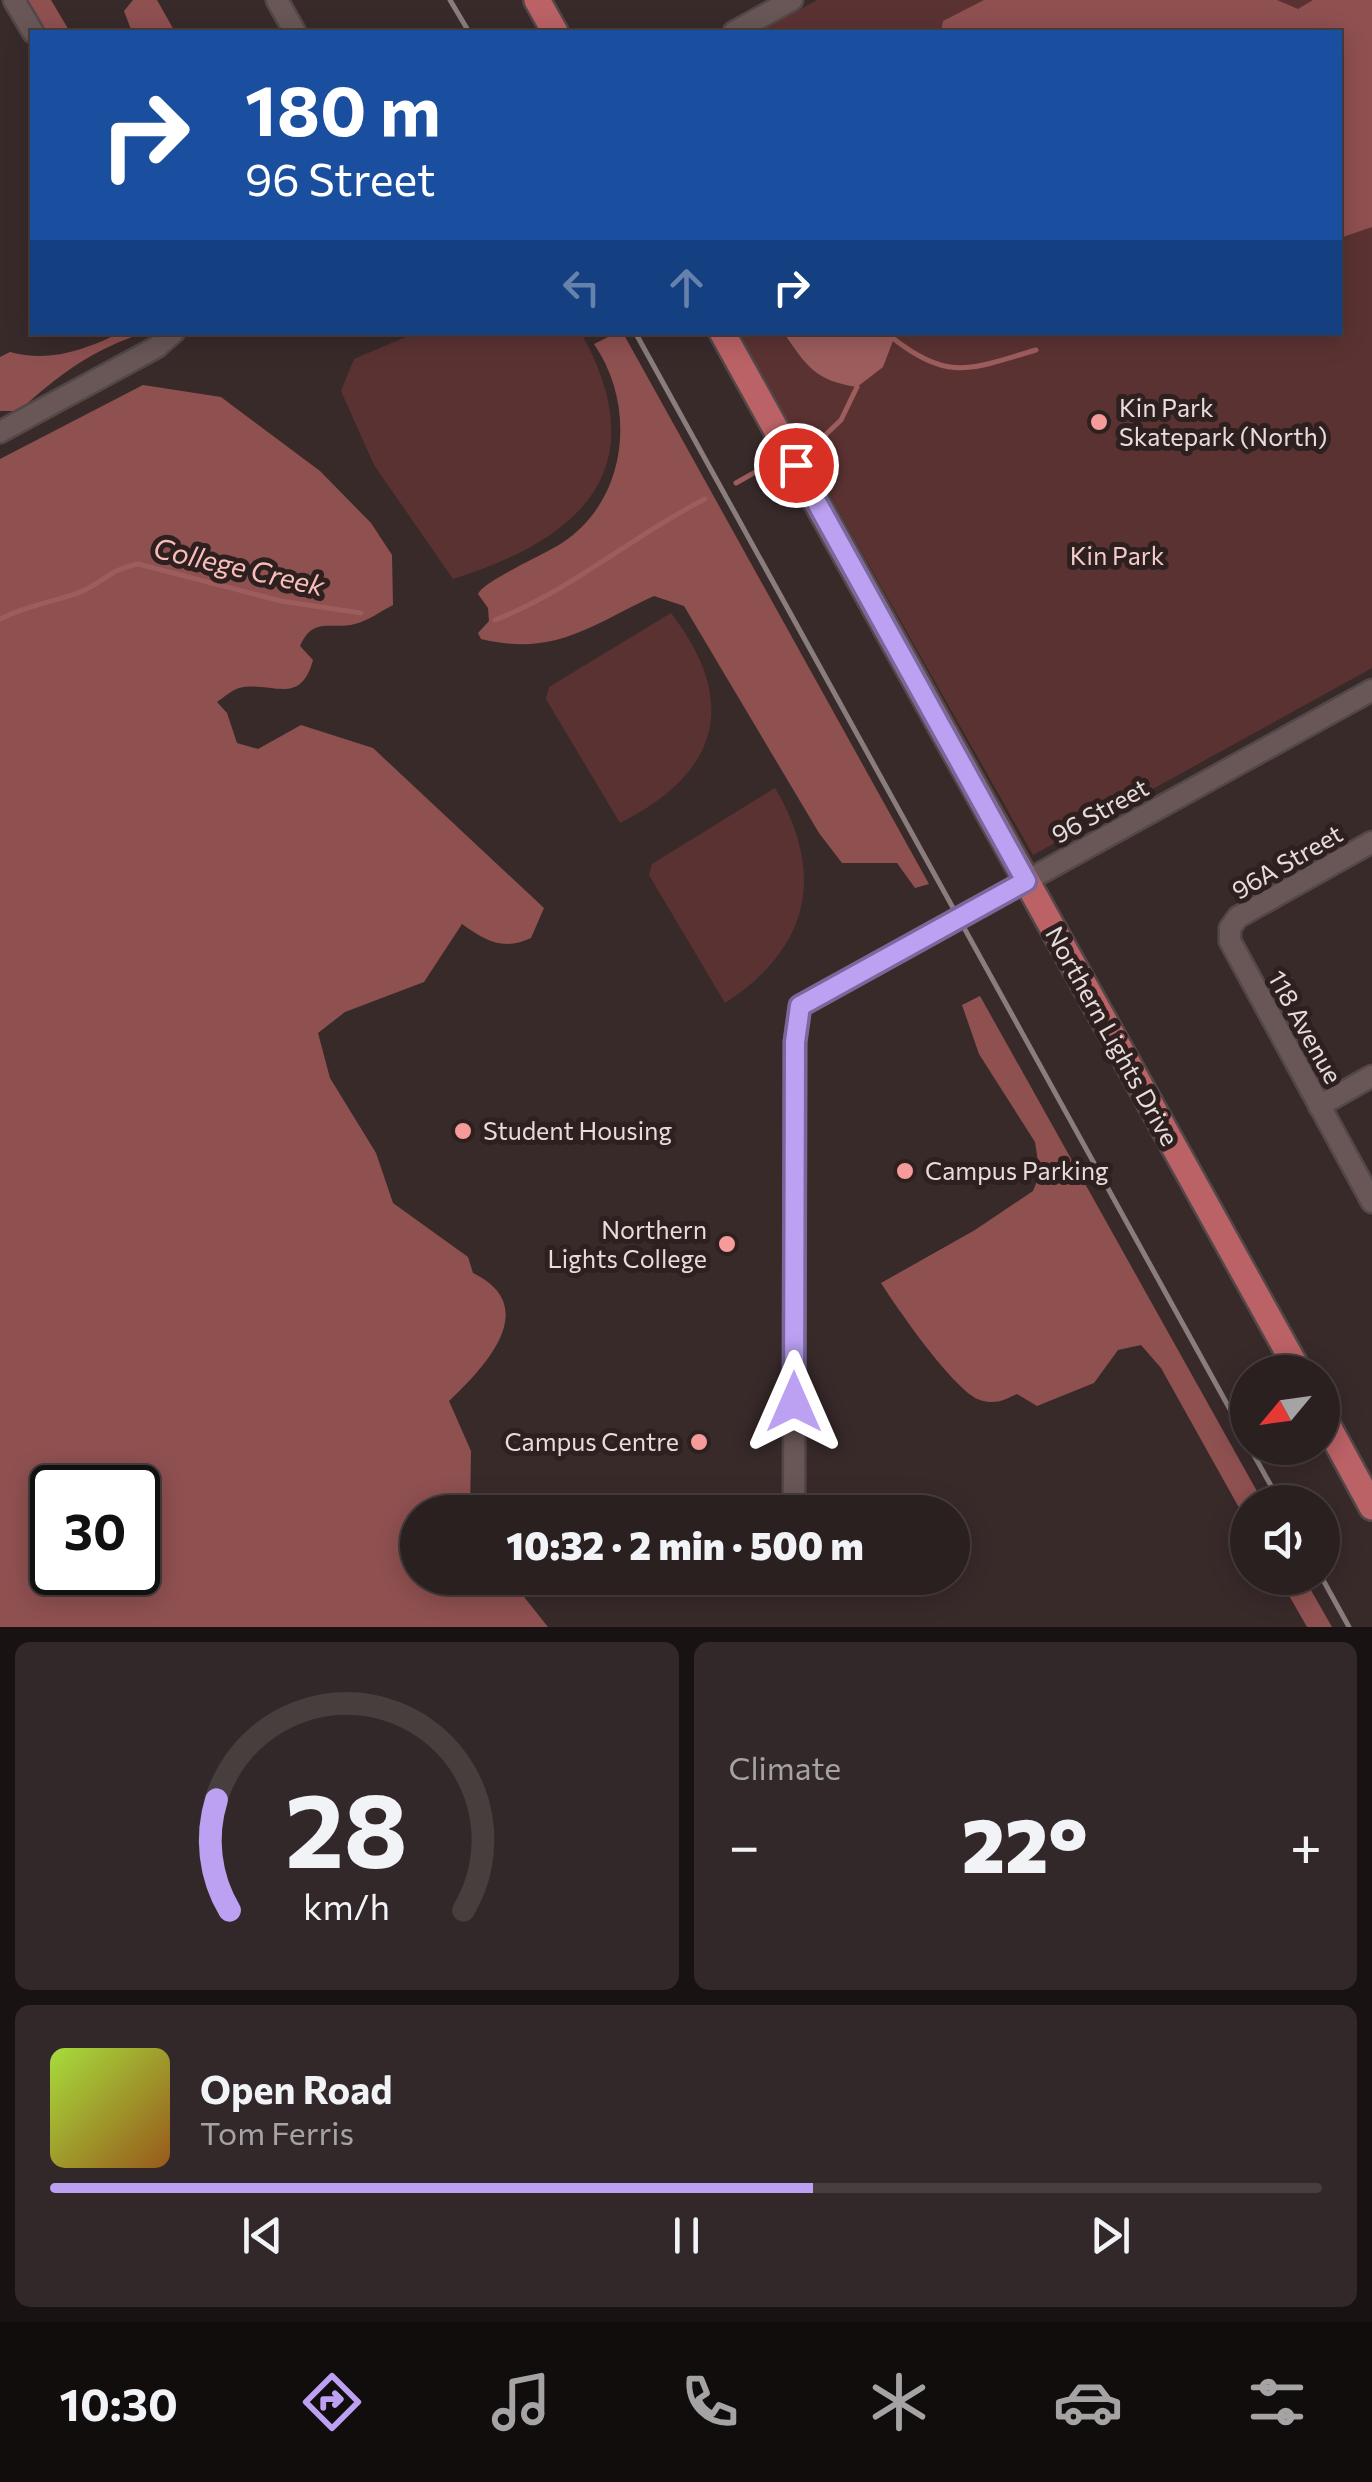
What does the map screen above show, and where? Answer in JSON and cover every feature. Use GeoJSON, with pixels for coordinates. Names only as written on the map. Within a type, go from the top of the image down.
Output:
{"type":"FeatureCollection","features":[{"type":"Feature","properties":{"kind":"main road"},"geometry":{"type":"LineString","coordinates":[[537,0],[554,30]]}},
{"type":"Feature","properties":{"kind":"main road","name":"Northern Lights Drive"},"geometry":{"type":"LineString","coordinates":[[724,335],[1290,1355]]}},
{"type":"Feature","properties":{"kind":"main road"},"geometry":{"type":"LineString","coordinates":[[1340,1442],[1372,1489]]}},
{"type":"Feature","properties":{"kind":"main road"},"geometry":{"type":"LineString","coordinates":[[1340,1447],[1372,1507]]}},
{"type":"Feature","properties":{"kind":"street"},"geometry":{"type":"LineString","coordinates":[[14,0],[32,30]]}},
{"type":"Feature","properties":{"kind":"street"},"geometry":{"type":"LineString","coordinates":[[277,0],[294,30]]}},
{"type":"Feature","properties":{"kind":"street"},"geometry":{"type":"LineString","coordinates":[[738,30],[792,0]]}},
{"type":"Feature","properties":{"kind":"street"},"geometry":{"type":"LineString","coordinates":[[0,432],[157,347],[171,335]]}},
{"type":"Feature","properties":{"kind":"street","name":"96 Street"},"geometry":{"type":"LineString","coordinates":[[794,1495],[795,1056],[800,1006],[1372,690]]}},
{"type":"Feature","properties":{"kind":"street","name":"96A Street"},"geometry":{"type":"LineString","coordinates":[[1230,928],[1249,910],[1372,842]]}},
{"type":"Feature","properties":{"kind":"street","name":"118 Avenue"},"geometry":{"type":"LineString","coordinates":[[1230,928],[1236,954],[1372,1202]]}},
{"type":"Feature","properties":{"kind":"street"},"geometry":{"type":"LineString","coordinates":[[1319,1106],[1372,1076]]}},
{"type":"Feature","properties":{"kind":"green space","name":"Kin Park"},"geometry":{"type":"Polygon","coordinates":[[[817,0],[1372,0],[1372,668],[1033,855],[739,335],[1342,335],[1342,30],[763,30],[817,0]]]}},
{"type":"Feature","properties":{"kind":"green space"},"geometry":{"type":"Polygon","coordinates":[[[410,335],[582,335],[603,381],[611,423],[608,460],[594,492],[570,519],[538,543],[453,579],[374,465],[341,391],[354,359],[410,335]]]}},
{"type":"Feature","properties":{"kind":"green space"},"geometry":{"type":"Polygon","coordinates":[[[671,613],[693,646],[706,677],[711,706],[709,733],[698,758],[679,782],[620,823],[546,699],[549,687],[671,613]]]}},
{"type":"Feature","properties":{"kind":"green space"},"geometry":{"type":"Polygon","coordinates":[[[775,788],[801,850],[801,907],[792,933],[776,958],[725,1003],[649,875],[652,864],[775,788]]]}},
{"type":"Feature","properties":{"kind":"shaded area"},"geometry":{"type":"Polygon","coordinates":[[[28,0],[51,0],[69,30],[45,30],[28,0]]]}},
{"type":"Feature","properties":{"kind":"shaded area"},"geometry":{"type":"Polygon","coordinates":[[[133,0],[157,0],[174,30],[131,30],[124,11],[133,0]]]}},
{"type":"Feature","properties":{"kind":"shaded area"},"geometry":{"type":"Polygon","coordinates":[[[984,0],[1277,0],[1298,9],[1313,0],[1372,0],[1372,227],[1342,237],[1342,30],[941,30],[943,21],[984,0]]]}},
{"type":"Feature","properties":{"kind":"shaded area"},"geometry":{"type":"Polygon","coordinates":[[[116,335],[139,335],[77,364],[19,411],[0,411],[0,357],[10,352],[52,355],[116,335]]]}},
{"type":"Feature","properties":{"kind":"shaded area"},"geometry":{"type":"Polygon","coordinates":[[[612,335],[624,335],[929,884],[915,888],[897,863],[842,863],[819,833],[684,606],[654,596],[552,641],[507,644],[481,639],[478,633],[489,621],[488,608],[478,594],[482,589],[562,543],[584,525],[601,502],[612,477],[619,451],[620,423],[608,369],[594,344],[612,335]]]}},
{"type":"Feature","properties":{"kind":"shaded area"},"geometry":{"type":"Polygon","coordinates":[[[785,335],[895,335],[883,367],[857,387],[831,381],[799,355],[785,335]]]}},
{"type":"Feature","properties":{"kind":"shaded area"},"geometry":{"type":"Polygon","coordinates":[[[143,385],[221,397],[320,471],[371,523],[392,555],[393,605],[360,623],[323,626],[311,631],[300,646],[313,660],[300,684],[283,689],[239,688],[217,702],[227,713],[237,743],[258,749],[301,725],[373,748],[544,908],[531,938],[512,944],[487,939],[462,924],[424,982],[345,1012],[318,1033],[330,1078],[376,1153],[393,1203],[468,1257],[473,1273],[494,1287],[504,1303],[505,1320],[490,1355],[449,1401],[471,1451],[470,1495],[400,1495],[400,1595],[523,1595],[548,1627],[0,1627],[0,459],[143,385]]]}},
{"type":"Feature","properties":{"kind":"shaded area"},"geometry":{"type":"Polygon","coordinates":[[[980,996],[1230,1443],[1230,1465],[1242,1465],[1253,1485],[1230,1485],[1230,1492],[1161,1368],[1141,1345],[1118,1350],[1094,1383],[1037,1406],[1017,1394],[999,1401],[980,1400],[942,1366],[881,1283],[975,1230],[1033,1191],[1040,1174],[1035,1142],[979,1054],[962,1005],[980,996]]]}},
{"type":"Feature","properties":{"kind":"shaded area"},"geometry":{"type":"Polygon","coordinates":[[[1289,1595],[1314,1595],[1332,1627],[1307,1627],[1289,1595]]]}},
{"type":"Feature","properties":{"kind":"waterway"},"geometry":{"type":"LineString","coordinates":[[894,339],[931,362],[947,367],[978,366],[1036,350]]}},
{"type":"Feature","properties":{"kind":"waterway"},"geometry":{"type":"LineString","coordinates":[[819,441],[841,420],[857,387]]}},
{"type":"Feature","properties":{"kind":"waterway"},"geometry":{"type":"LineString","coordinates":[[736,483],[759,470]]}},
{"type":"Feature","properties":{"kind":"waterway"},"geometry":{"type":"LineString","coordinates":[[495,620],[550,594],[705,499]]}},
{"type":"Feature","properties":{"kind":"waterway","name":"College Creek"},"geometry":{"type":"LineString","coordinates":[[0,619],[84,591],[119,570],[138,564],[281,601],[361,613]]}},
{"type":"Feature","properties":{"kind":"railway"},"geometry":{"type":"LineString","coordinates":[[450,0],[468,30]]}},
{"type":"Feature","properties":{"kind":"railway"},"geometry":{"type":"LineString","coordinates":[[637,335],[1230,1409]]}},
{"type":"Feature","properties":{"kind":"railway"},"geometry":{"type":"LineString","coordinates":[[1259,1465],[1271,1485]]}},
{"type":"Feature","properties":{"kind":"railway"},"geometry":{"type":"LineString","coordinates":[[1331,1595],[1349,1627]]}},
{"type":"Feature","properties":{"kind":"place","name":"Kin Park Skatepark (North)"},"geometry":{"type":"Point","coordinates":[1099,422]}},
{"type":"Feature","properties":{"kind":"place","name":"Student Housing"},"geometry":{"type":"Point","coordinates":[463,1131]}},
{"type":"Feature","properties":{"kind":"place","name":"Campus Parking"},"geometry":{"type":"Point","coordinates":[905,1171]}},
{"type":"Feature","properties":{"kind":"place","name":"Northern Lights College"},"geometry":{"type":"Point","coordinates":[727,1244]}},
{"type":"Feature","properties":{"kind":"place","name":"Campus Centre"},"geometry":{"type":"Point","coordinates":[699,1442]}},
{"type":"Feature","properties":{"kind":"route"},"geometry":{"type":"LineString","coordinates":[[794,1402],[795,1042],[800,1006],[1026,881],[796,465]]}}]}
